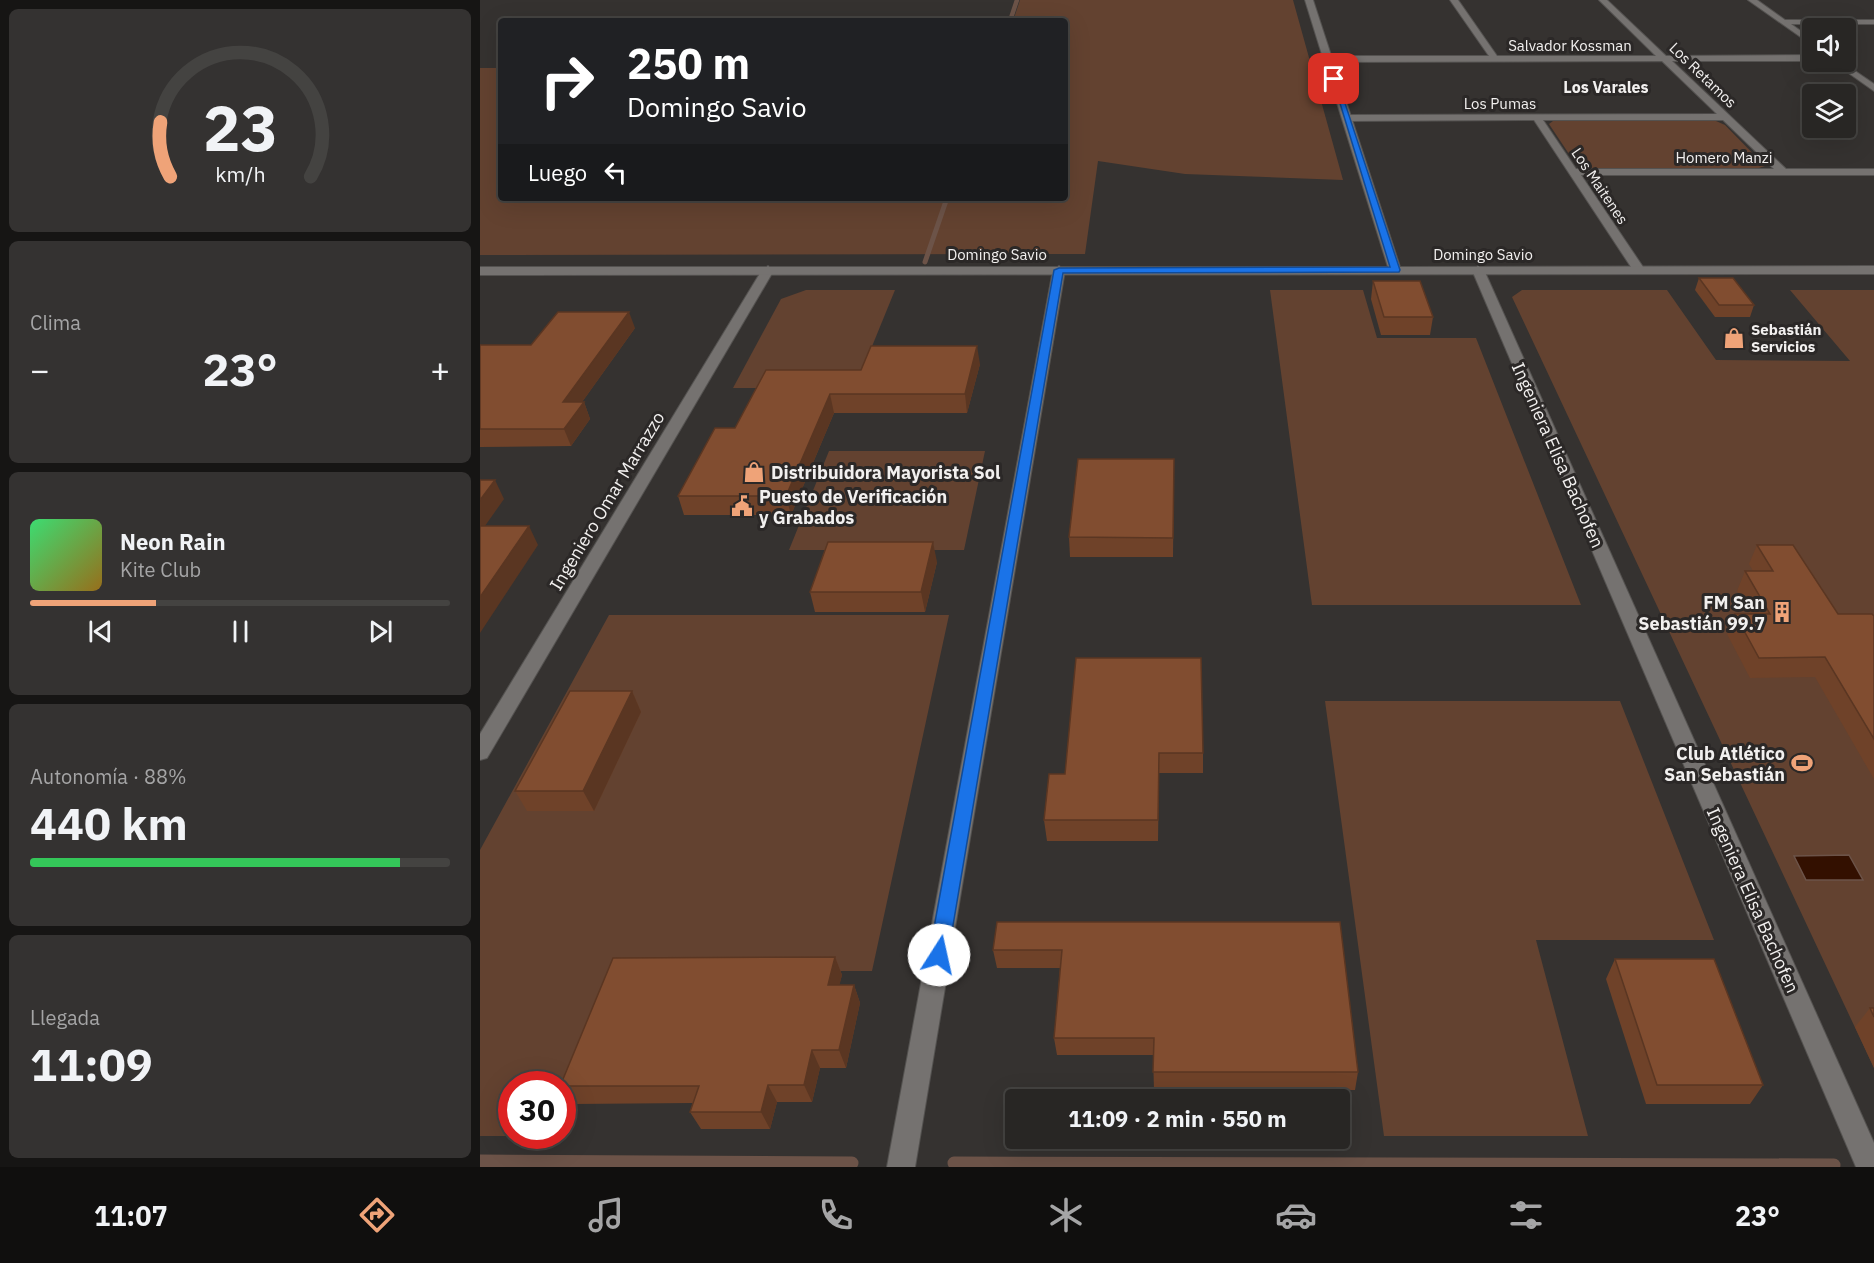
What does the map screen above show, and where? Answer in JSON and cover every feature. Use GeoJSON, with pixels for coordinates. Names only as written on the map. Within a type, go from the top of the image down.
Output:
{"type":"FeatureCollection","features":[{"type":"Feature","properties":{"kind":"street"},"geometry":{"type":"LineString","coordinates":[[1309,0],[1395,270]]}},
{"type":"Feature","properties":{"kind":"street"},"geometry":{"type":"LineString","coordinates":[[1454,0],[1495,59]]}},
{"type":"Feature","properties":{"kind":"street","name":"Los Retamos"},"geometry":{"type":"LineString","coordinates":[[1603,0],[1783,172]]}},
{"type":"Feature","properties":{"kind":"street"},"geometry":{"type":"LineString","coordinates":[[1752,0],[1802,36]]}},
{"type":"Feature","properties":{"kind":"street"},"geometry":{"type":"LineString","coordinates":[[1782,22],[1874,22]]}},
{"type":"Feature","properties":{"kind":"street","name":"Salvador Kossman"},"geometry":{"type":"LineString","coordinates":[[1328,59],[1802,58]]}},
{"type":"Feature","properties":{"kind":"street"},"geometry":{"type":"LineString","coordinates":[[1851,72],[1874,88]]}},
{"type":"Feature","properties":{"kind":"street","name":"Los Pumas"},"geometry":{"type":"LineString","coordinates":[[1347,118],[1725,117]]}},
{"type":"Feature","properties":{"kind":"street","name":"Los Maitenes"},"geometry":{"type":"LineString","coordinates":[[1537,118],[1639,270]]}},
{"type":"Feature","properties":{"kind":"street","name":"Homero Manzi"},"geometry":{"type":"LineString","coordinates":[[1574,172],[1874,172]]}},
{"type":"Feature","properties":{"kind":"street","name":"Ingeniero Omar Marrazzo"},"geometry":{"type":"LineString","coordinates":[[480,752],[768,270]]}},
{"type":"Feature","properties":{"kind":"street"},"geometry":{"type":"LineString","coordinates":[[902,1167],[1059,270]]}},
{"type":"Feature","properties":{"kind":"street","name":"Ingeniera Elisa Bachofen"},"geometry":{"type":"LineString","coordinates":[[1478,270],[1870,1167]]}},
{"type":"Feature","properties":{"kind":"street","name":"Domingo Savio"},"geometry":{"type":"LineString","coordinates":[[480,271],[1874,270]]}},
{"type":"Feature","properties":{"kind":"shaded area"},"geometry":{"type":"Polygon","coordinates":[[[1020,0],[1293,0],[1343,180],[1185,174],[1098,161],[1085,254],[480,255],[480,68],[498,68],[498,201],[1068,201],[1068,18],[1014,18],[1020,0]]]}},
{"type":"Feature","properties":{"kind":"shaded area"},"geometry":{"type":"Polygon","coordinates":[[[1561,120],[1716,121],[1725,125],[1765,166],[1756,169],[1587,169],[1575,163],[1549,124],[1561,120]]]}},
{"type":"Feature","properties":{"kind":"shaded area"},"geometry":{"type":"Polygon","coordinates":[[[806,290],[895,290],[855,388],[733,388],[781,299],[806,290]]]}},
{"type":"Feature","properties":{"kind":"shaded area"},"geometry":{"type":"Polygon","coordinates":[[[1270,290],[1363,290],[1377,338],[1476,338],[1581,605],[1312,605],[1270,290]]]}},
{"type":"Feature","properties":{"kind":"shaded area"},"geometry":{"type":"Polygon","coordinates":[[[1522,290],[1667,290],[1716,360],[1850,361],[1790,290],[1874,290],[1874,1068],[1512,297],[1522,290]]]}},
{"type":"Feature","properties":{"kind":"shaded area"},"geometry":{"type":"Polygon","coordinates":[[[829,451],[985,451],[964,550],[789,550],[829,451]]]}},
{"type":"Feature","properties":{"kind":"shaded area"},"geometry":{"type":"Polygon","coordinates":[[[609,615],[949,615],[872,971],[616,971],[576,1071],[498,1071],[498,1136],[480,1136],[480,850],[609,615]]]}},
{"type":"Feature","properties":{"kind":"shaded area"},"geometry":{"type":"Polygon","coordinates":[[[1325,701],[1620,701],[1714,940],[1536,940],[1588,1136],[1384,1136],[1325,701]]]}},
{"type":"Feature","properties":{"kind":"shaded area"},"geometry":{"type":"Polygon","coordinates":[[[1849,855],[1863,880],[1806,880],[1794,856],[1849,855]]]}},
{"type":"Feature","properties":{"kind":"building"},"geometry":{"type":"Polygon","coordinates":[[[1699,278],[1733,278],[1754,305],[1719,305],[1699,278]]]}},
{"type":"Feature","properties":{"kind":"building"},"geometry":{"type":"Polygon","coordinates":[[[1373,281],[1420,281],[1433,317],[1384,317],[1373,281]]]}},
{"type":"Feature","properties":{"kind":"building"},"geometry":{"type":"Polygon","coordinates":[[[558,312],[629,312],[563,402],[584,402],[564,429],[480,429],[480,345],[531,345],[558,312]]]}},
{"type":"Feature","properties":{"kind":"building"},"geometry":{"type":"Polygon","coordinates":[[[871,346],[977,346],[965,394],[830,394],[786,496],[678,496],[715,428],[735,428],[766,370],[861,370],[871,346]]]}},
{"type":"Feature","properties":{"kind":"building"},"geometry":{"type":"Polygon","coordinates":[[[1078,459],[1174,459],[1173,538],[1069,537],[1078,459]]]}},
{"type":"Feature","properties":{"kind":"building"},"geometry":{"type":"Polygon","coordinates":[[[480,480],[495,480],[480,500],[480,480]]]}},
{"type":"Feature","properties":{"kind":"building"},"geometry":{"type":"Polygon","coordinates":[[[480,526],[529,526],[480,597],[480,526]]]}},
{"type":"Feature","properties":{"kind":"building"},"geometry":{"type":"Polygon","coordinates":[[[828,542],[933,542],[921,592],[810,592],[828,542]]]}},
{"type":"Feature","properties":{"kind":"building"},"geometry":{"type":"Polygon","coordinates":[[[1757,545],[1793,545],[1838,614],[1872,614],[1874,616],[1874,739],[1825,657],[1759,658],[1735,614],[1770,614],[1745,571],[1773,571],[1757,545]]]}},
{"type":"Feature","properties":{"kind":"building"},"geometry":{"type":"Polygon","coordinates":[[[1076,658],[1201,658],[1203,753],[1159,753],[1158,820],[1044,820],[1049,774],[1065,774],[1076,658]]]}},
{"type":"Feature","properties":{"kind":"building"},"geometry":{"type":"Polygon","coordinates":[[[570,691],[632,691],[583,791],[515,791],[570,691]]]}},
{"type":"Feature","properties":{"kind":"building"},"geometry":{"type":"Polygon","coordinates":[[[997,922],[1340,922],[1358,1072],[1153,1072],[1154,1038],[1054,1038],[1062,950],[993,950],[997,922]]]}},
{"type":"Feature","properties":{"kind":"building"},"geometry":{"type":"Polygon","coordinates":[[[835,957],[828,985],[854,985],[839,1050],[812,1050],[804,1085],[768,1085],[761,1112],[690,1112],[699,1086],[576,1086],[576,1071],[566,1071],[613,958],[835,957]]]}},
{"type":"Feature","properties":{"kind":"building"},"geometry":{"type":"Polygon","coordinates":[[[1615,959],[1714,959],[1763,1085],[1657,1085],[1615,959]]]}},
{"type":"Feature","properties":{"kind":"waterway"},"geometry":{"type":"LineString","coordinates":[[1011,18],[1017,0]]}},
{"type":"Feature","properties":{"kind":"waterway"},"geometry":{"type":"LineString","coordinates":[[925,262],[946,201]]}},
{"type":"Feature","properties":{"kind":"waterway"},"geometry":{"type":"LineString","coordinates":[[480,1161],[852,1163]]}},
{"type":"Feature","properties":{"kind":"waterway"},"geometry":{"type":"LineString","coordinates":[[954,1163],[1834,1165]]}},
{"type":"Feature","properties":{"kind":"place","name":"Sebastián Servicios"},"geometry":{"type":"Point","coordinates":[1734,338]}},
{"type":"Feature","properties":{"kind":"place","name":"Distribuidora Mayorista Sol"},"geometry":{"type":"Point","coordinates":[754,472]}},
{"type":"Feature","properties":{"kind":"place","name":"Puesto de Verificación y Grabados"},"geometry":{"type":"Point","coordinates":[742,506]}},
{"type":"Feature","properties":{"kind":"place","name":"FM San Sebastián 99.7"},"geometry":{"type":"Point","coordinates":[1782,612]}},
{"type":"Feature","properties":{"kind":"place","name":"Club Atlético San Sebastián"},"geometry":{"type":"Point","coordinates":[1802,763]}},
{"type":"Feature","properties":{"kind":"district","name":"Los Varales"},"geometry":{"type":"Point","coordinates":[1606,87]}},
{"type":"Feature","properties":{"kind":"route"},"geometry":{"type":"LineString","coordinates":[[939,955],[1059,270],[1395,270],[1334,79]]}}]}
